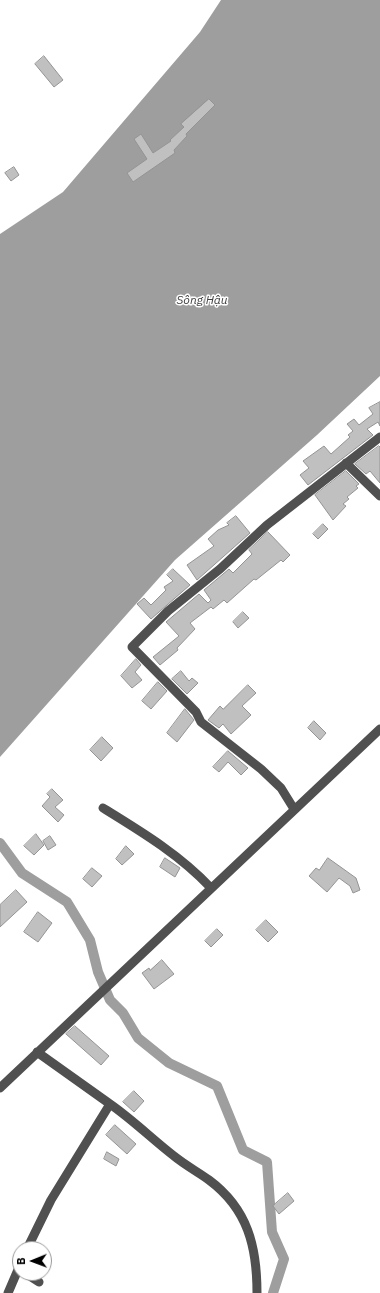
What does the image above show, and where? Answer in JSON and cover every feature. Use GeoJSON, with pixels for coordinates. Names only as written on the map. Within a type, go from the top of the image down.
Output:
{"type":"FeatureCollection","features":[{"type":"Feature","properties":{"kind":"street"},"geometry":{"type":"LineString","coordinates":[[294,809],[281,788],[261,769],[201,722],[196,712],[132,647],[168,611],[220,569],[267,525],[380,437]]}},
{"type":"Feature","properties":{"kind":"street"},"geometry":{"type":"LineString","coordinates":[[346,463],[380,496]]}},
{"type":"Feature","properties":{"kind":"street"},"geometry":{"type":"LineString","coordinates":[[0,1088],[380,729]]}},
{"type":"Feature","properties":{"kind":"street"},"geometry":{"type":"LineString","coordinates":[[103,808],[183,860],[211,888]]}},
{"type":"Feature","properties":{"kind":"street"},"geometry":{"type":"LineString","coordinates":[[37,1052],[126,1115],[180,1161],[209,1180],[233,1204],[244,1221],[256,1256],[257,1293]]}},
{"type":"Feature","properties":{"kind":"street"},"geometry":{"type":"LineString","coordinates":[[31,1241],[51,1200],[110,1104]]}},
{"type":"Feature","properties":{"kind":"street"},"geometry":{"type":"LineString","coordinates":[[8,1293],[14,1281]]}},
{"type":"Feature","properties":{"kind":"water","name":"Sông Hậu"},"geometry":{"type":"Polygon","coordinates":[[[221,0],[380,0],[380,376],[317,435],[175,560],[0,757],[0,234],[63,192],[200,32],[221,0]]]}},
{"type":"Feature","properties":{"kind":"building"},"geometry":{"type":"Polygon","coordinates":[[[44,56],[63,80],[54,87],[35,64],[44,56]]]}},
{"type":"Feature","properties":{"kind":"building"},"geometry":{"type":"Polygon","coordinates":[[[209,99],[215,105],[186,134],[187,136],[174,150],[175,153],[133,182],[127,173],[147,159],[134,139],[141,134],[153,153],[171,141],[170,140],[184,127],[181,124],[209,99]]]}},
{"type":"Feature","properties":{"kind":"building"},"geometry":{"type":"Polygon","coordinates":[[[14,167],[19,175],[11,181],[5,173],[14,167]]]}},
{"type":"Feature","properties":{"kind":"building"},"geometry":{"type":"Polygon","coordinates":[[[380,402],[380,426],[378,422],[367,429],[373,435],[308,485],[300,475],[309,468],[303,461],[324,446],[331,454],[350,437],[348,435],[353,431],[347,424],[354,419],[359,425],[373,414],[369,408],[380,402]]]}},
{"type":"Feature","properties":{"kind":"building"},"geometry":{"type":"Polygon","coordinates":[[[379,446],[380,483],[370,471],[366,474],[355,464],[379,446]]]}},
{"type":"Feature","properties":{"kind":"building"},"geometry":{"type":"Polygon","coordinates":[[[346,471],[359,484],[356,486],[358,488],[347,497],[349,499],[343,504],[346,506],[333,520],[315,495],[346,471]]]}},
{"type":"Feature","properties":{"kind":"building"},"geometry":{"type":"Polygon","coordinates":[[[236,516],[250,533],[197,580],[187,565],[214,546],[208,539],[218,530],[229,525],[227,523],[236,516]]]}},
{"type":"Feature","properties":{"kind":"building"},"geometry":{"type":"Polygon","coordinates":[[[323,524],[328,529],[318,539],[313,534],[323,524]]]}},
{"type":"Feature","properties":{"kind":"building"},"geometry":{"type":"Polygon","coordinates":[[[268,532],[290,555],[283,562],[281,560],[256,580],[254,579],[227,603],[224,600],[213,609],[211,607],[190,623],[195,629],[177,648],[178,650],[160,665],[153,657],[179,636],[166,622],[199,594],[208,603],[211,600],[204,590],[229,569],[233,573],[252,554],[249,550],[268,532]]]}},
{"type":"Feature","properties":{"kind":"building"},"geometry":{"type":"Polygon","coordinates":[[[173,569],[190,585],[151,619],[137,604],[144,598],[151,605],[166,590],[164,587],[173,581],[167,575],[173,569]]]}},
{"type":"Feature","properties":{"kind":"building"},"geometry":{"type":"Polygon","coordinates":[[[243,612],[249,618],[238,628],[233,622],[243,612]]]}},
{"type":"Feature","properties":{"kind":"building"},"geometry":{"type":"Polygon","coordinates":[[[136,659],[141,665],[135,672],[142,680],[132,688],[121,676],[136,659]]]}},
{"type":"Feature","properties":{"kind":"building"},"geometry":{"type":"Polygon","coordinates":[[[181,671],[189,681],[192,678],[198,683],[187,694],[172,679],[181,671]]]}},
{"type":"Feature","properties":{"kind":"building"},"geometry":{"type":"Polygon","coordinates":[[[158,682],[167,691],[151,709],[142,701],[158,682]]]}},
{"type":"Feature","properties":{"kind":"building"},"geometry":{"type":"Polygon","coordinates":[[[248,685],[256,693],[242,706],[251,715],[231,734],[223,724],[219,728],[208,720],[220,706],[223,709],[248,685]]]}},
{"type":"Feature","properties":{"kind":"building"},"geometry":{"type":"Polygon","coordinates":[[[185,709],[194,720],[177,742],[167,733],[185,709]]]}},
{"type":"Feature","properties":{"kind":"building"},"geometry":{"type":"Polygon","coordinates":[[[314,721],[326,733],[320,740],[308,728],[314,721]]]}},
{"type":"Feature","properties":{"kind":"building"},"geometry":{"type":"Polygon","coordinates":[[[102,737],[113,748],[101,761],[90,750],[102,737]]]}},
{"type":"Feature","properties":{"kind":"building"},"geometry":{"type":"Polygon","coordinates":[[[228,751],[248,768],[241,775],[228,762],[219,772],[213,767],[228,751]]]}},
{"type":"Feature","properties":{"kind":"building"},"geometry":{"type":"Polygon","coordinates":[[[52,789],[63,800],[55,807],[64,815],[58,822],[42,806],[50,797],[47,794],[52,789]]]}},
{"type":"Feature","properties":{"kind":"building"},"geometry":{"type":"Polygon","coordinates":[[[36,834],[44,845],[34,855],[24,846],[36,834]]]}},
{"type":"Feature","properties":{"kind":"building"},"geometry":{"type":"Polygon","coordinates":[[[50,836],[56,845],[48,850],[43,841],[50,836]]]}},
{"type":"Feature","properties":{"kind":"building"},"geometry":{"type":"Polygon","coordinates":[[[126,846],[134,854],[122,865],[116,859],[126,846]]]}},
{"type":"Feature","properties":{"kind":"building"},"geometry":{"type":"Polygon","coordinates":[[[165,858],[180,868],[175,877],[160,867],[165,858]]]}},
{"type":"Feature","properties":{"kind":"building"},"geometry":{"type":"Polygon","coordinates":[[[328,858],[356,878],[360,890],[353,893],[350,886],[339,878],[327,892],[309,876],[316,868],[319,870],[328,858]]]}},
{"type":"Feature","properties":{"kind":"building"},"geometry":{"type":"Polygon","coordinates":[[[92,868],[102,876],[92,887],[83,879],[92,868]]]}},
{"type":"Feature","properties":{"kind":"building"},"geometry":{"type":"Polygon","coordinates":[[[16,890],[27,902],[0,927],[0,905],[16,890]]]}},
{"type":"Feature","properties":{"kind":"building"},"geometry":{"type":"Polygon","coordinates":[[[38,912],[52,923],[38,942],[24,932],[38,912]]]}},
{"type":"Feature","properties":{"kind":"building"},"geometry":{"type":"Polygon","coordinates":[[[266,920],[278,932],[268,942],[256,930],[266,920]]]}},
{"type":"Feature","properties":{"kind":"building"},"geometry":{"type":"Polygon","coordinates":[[[217,929],[223,935],[211,947],[205,941],[217,929]]]}},
{"type":"Feature","properties":{"kind":"building"},"geometry":{"type":"Polygon","coordinates":[[[162,960],[174,974],[154,989],[142,973],[149,968],[150,970],[162,960]]]}},
{"type":"Feature","properties":{"kind":"building"},"geometry":{"type":"Polygon","coordinates":[[[75,1026],[109,1056],[101,1065],[66,1034],[75,1026]]]}},
{"type":"Feature","properties":{"kind":"building"},"geometry":{"type":"Polygon","coordinates":[[[134,1091],[144,1101],[134,1112],[123,1102],[134,1091]]]}},
{"type":"Feature","properties":{"kind":"building"},"geometry":{"type":"Polygon","coordinates":[[[115,1125],[136,1144],[127,1154],[106,1135],[115,1125]]]}},
{"type":"Feature","properties":{"kind":"building"},"geometry":{"type":"Polygon","coordinates":[[[107,1152],[119,1159],[116,1166],[104,1159],[107,1152]]]}},
{"type":"Feature","properties":{"kind":"building"},"geometry":{"type":"Polygon","coordinates":[[[288,1193],[294,1201],[279,1214],[273,1206],[288,1193]]]}},
{"type":"Feature","properties":{"kind":"waterway"},"geometry":{"type":"LineString","coordinates":[[0,843],[22,873],[67,902],[90,940],[98,972],[110,1000],[123,1013],[138,1038],[169,1063],[217,1086],[243,1150],[267,1162],[272,1232],[284,1259],[273,1293]]}}]}
